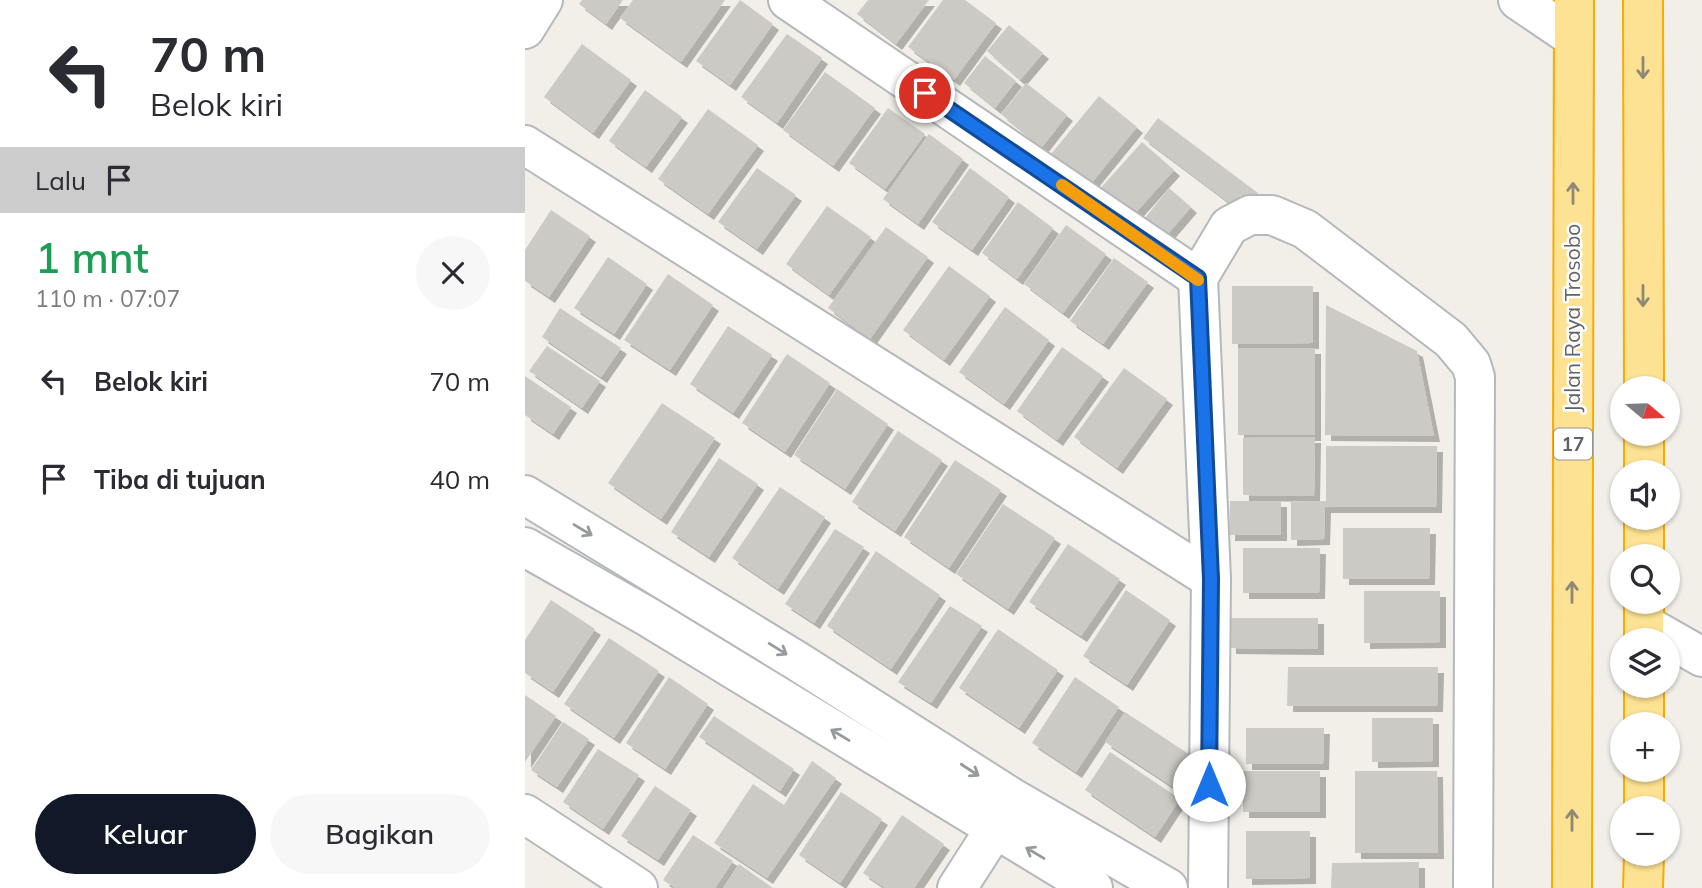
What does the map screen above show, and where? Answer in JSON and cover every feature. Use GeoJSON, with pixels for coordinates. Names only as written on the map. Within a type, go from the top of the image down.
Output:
{"type":"FeatureCollection","features":[{"type":"Feature","properties":{"kind":"highway","name":"Jalan Raya Trosobo"},"geometry":{"type":"LineString","coordinates":[[1571,888],[1574,0]]}},
{"type":"Feature","properties":{"kind":"highway"},"geometry":{"type":"LineString","coordinates":[[1643,0],[1644,376]]}},
{"type":"Feature","properties":{"kind":"highway"},"geometry":{"type":"LineString","coordinates":[[1643,866],[1643,888]]}},
{"type":"Feature","properties":{"kind":"street"},"geometry":{"type":"LineString","coordinates":[[525,29],[543,0]]}},
{"type":"Feature","properties":{"kind":"street"},"geometry":{"type":"LineString","coordinates":[[788,0],[1198,278]]}},
{"type":"Feature","properties":{"kind":"street"},"geometry":{"type":"LineString","coordinates":[[1518,0],[1574,38]]}},
{"type":"Feature","properties":{"kind":"street"},"geometry":{"type":"LineString","coordinates":[[525,145],[1211,579]]}},
{"type":"Feature","properties":{"kind":"street"},"geometry":{"type":"LineString","coordinates":[[1208,888],[1211,579],[1198,278],[1229,226],[1251,215],[1272,215],[1305,229],[1451,340],[1471,365],[1477,391],[1473,888]]}},
{"type":"Feature","properties":{"kind":"street"},"geometry":{"type":"LineString","coordinates":[[525,495],[672,584],[1005,814],[1093,888]]}},
{"type":"Feature","properties":{"kind":"street"},"geometry":{"type":"LineString","coordinates":[[525,547],[1005,814],[1168,888]]}},
{"type":"Feature","properties":{"kind":"street"},"geometry":{"type":"LineString","coordinates":[[648,617],[672,584]]}},
{"type":"Feature","properties":{"kind":"street"},"geometry":{"type":"LineString","coordinates":[[1644,622],[1702,657]]}},
{"type":"Feature","properties":{"kind":"street"},"geometry":{"type":"LineString","coordinates":[[525,814],[638,888]]}},
{"type":"Feature","properties":{"kind":"street"},"geometry":{"type":"LineString","coordinates":[[957,888],[1005,814]]}},
{"type":"Feature","properties":{"kind":"building"},"geometry":{"type":"Polygon","coordinates":[[[582,0],[623,0],[606,24],[579,4],[582,0]]]}},
{"type":"Feature","properties":{"kind":"building"},"geometry":{"type":"Polygon","coordinates":[[[633,0],[725,0],[681,62],[620,18],[633,0]]]}},
{"type":"Feature","properties":{"kind":"building"},"geometry":{"type":"Polygon","coordinates":[[[740,0],[773,24],[730,85],[696,61],[740,0]]]}},
{"type":"Feature","properties":{"kind":"building"},"geometry":{"type":"Polygon","coordinates":[[[868,0],[929,0],[896,44],[857,14],[868,0]]]}},
{"type":"Feature","properties":{"kind":"building"},"geometry":{"type":"Polygon","coordinates":[[[943,0],[965,0],[996,23],[954,80],[908,47],[943,0]]]}},
{"type":"Feature","properties":{"kind":"building"},"geometry":{"type":"Polygon","coordinates":[[[1009,25],[1043,53],[1020,80],[987,51],[1009,25]]]}},
{"type":"Feature","properties":{"kind":"building"},"geometry":{"type":"Polygon","coordinates":[[[787,34],[822,58],[777,123],[741,97],[787,34]]]}},
{"type":"Feature","properties":{"kind":"building"},"geometry":{"type":"Polygon","coordinates":[[[582,44],[631,80],[593,133],[544,97],[582,44]]]}},
{"type":"Feature","properties":{"kind":"building"},"geometry":{"type":"Polygon","coordinates":[[[985,56],[1016,81],[995,108],[964,83],[985,56]]]}},
{"type":"Feature","properties":{"kind":"building"},"geometry":{"type":"Polygon","coordinates":[[[825,72],[875,108],[833,166],[783,130],[825,72]]]}},
{"type":"Feature","properties":{"kind":"building"},"geometry":{"type":"Polygon","coordinates":[[[1026,83],[1067,115],[1042,147],[1001,114],[1026,83]]]}},
{"type":"Feature","properties":{"kind":"building"},"geometry":{"type":"Polygon","coordinates":[[[645,90],[682,117],[646,167],[609,141],[645,90]]]}},
{"type":"Feature","properties":{"kind":"building"},"geometry":{"type":"Polygon","coordinates":[[[1099,96],[1137,127],[1080,197],[1042,165],[1099,96]]]}},
{"type":"Feature","properties":{"kind":"building"},"geometry":{"type":"Polygon","coordinates":[[[888,108],[925,134],[885,189],[849,163],[888,108]]]}},
{"type":"Feature","properties":{"kind":"building"},"geometry":{"type":"Polygon","coordinates":[[[708,109],[758,145],[708,214],[658,179],[708,109]]]}},
{"type":"Feature","properties":{"kind":"building"},"geometry":{"type":"Polygon","coordinates":[[[1158,118],[1258,193],[1243,213],[1143,138],[1158,118]]]}},
{"type":"Feature","properties":{"kind":"building"},"geometry":{"type":"Polygon","coordinates":[[[929,134],[963,159],[918,224],[883,199],[929,134]]]}},
{"type":"Feature","properties":{"kind":"building"},"geometry":{"type":"Polygon","coordinates":[[[1142,142],[1174,170],[1130,219],[1098,191],[1142,142]]]}},
{"type":"Feature","properties":{"kind":"building"},"geometry":{"type":"Polygon","coordinates":[[[757,168],[796,195],[757,249],[718,222],[757,168]]]}},
{"type":"Feature","properties":{"kind":"building"},"geometry":{"type":"Polygon","coordinates":[[[970,168],[1009,197],[972,250],[932,222],[970,168]]]}},
{"type":"Feature","properties":{"kind":"building"},"geometry":{"type":"Polygon","coordinates":[[[1169,188],[1191,207],[1166,236],[1145,218],[1169,188]]]}},
{"type":"Feature","properties":{"kind":"building"},"geometry":{"type":"Polygon","coordinates":[[[1018,202],[1053,228],[1017,279],[982,253],[1018,202]]]}},
{"type":"Feature","properties":{"kind":"building"},"geometry":{"type":"Polygon","coordinates":[[[827,206],[871,237],[829,295],[786,264],[827,206]]]}},
{"type":"Feature","properties":{"kind":"building"},"geometry":{"type":"Polygon","coordinates":[[[551,210],[590,236],[549,297],[525,281],[525,250],[551,210]]]}},
{"type":"Feature","properties":{"kind":"building"},"geometry":{"type":"Polygon","coordinates":[[[1066,225],[1106,254],[1063,313],[1024,284],[1066,225]]]}},
{"type":"Feature","properties":{"kind":"building"},"geometry":{"type":"Polygon","coordinates":[[[886,227],[928,257],[870,339],[828,308],[886,227]]]}},
{"type":"Feature","properties":{"kind":"building"},"geometry":{"type":"Polygon","coordinates":[[[608,257],[647,284],[614,334],[574,308],[608,257]]]}},
{"type":"Feature","properties":{"kind":"building"},"geometry":{"type":"Polygon","coordinates":[[[1114,258],[1148,282],[1103,344],[1070,321],[1114,258]]]}},
{"type":"Feature","properties":{"kind":"building"},"geometry":{"type":"Polygon","coordinates":[[[949,266],[990,296],[944,360],[903,330],[949,266]]]}},
{"type":"Feature","properties":{"kind":"building"},"geometry":{"type":"Polygon","coordinates":[[[668,274],[713,305],[670,370],[624,340],[668,274]]]}},
{"type":"Feature","properties":{"kind":"building"},"geometry":{"type":"Polygon","coordinates":[[[1232,286],[1313,286],[1313,343],[1232,344],[1232,286]]]}},
{"type":"Feature","properties":{"kind":"building"},"geometry":{"type":"Polygon","coordinates":[[[1326,305],[1417,351],[1434,436],[1325,435],[1326,305]]]}},
{"type":"Feature","properties":{"kind":"building"},"geometry":{"type":"Polygon","coordinates":[[[1005,307],[1049,340],[1004,404],[959,372],[1005,307]]]}},
{"type":"Feature","properties":{"kind":"building"},"geometry":{"type":"Polygon","coordinates":[[[560,308],[621,348],[601,377],[542,337],[560,308]]]}},
{"type":"Feature","properties":{"kind":"building"},"geometry":{"type":"Polygon","coordinates":[[[728,326],[772,355],[733,413],[690,384],[728,326]]]}},
{"type":"Feature","properties":{"kind":"building"},"geometry":{"type":"Polygon","coordinates":[[[547,346],[600,381],[582,408],[529,371],[547,346]]]}},
{"type":"Feature","properties":{"kind":"building"},"geometry":{"type":"Polygon","coordinates":[[[1062,347],[1103,376],[1057,440],[1017,411],[1062,347]]]}},
{"type":"Feature","properties":{"kind":"building"},"geometry":{"type":"Polygon","coordinates":[[[1238,348],[1315,348],[1315,435],[1238,435],[1238,348]]]}},
{"type":"Feature","properties":{"kind":"building"},"geometry":{"type":"Polygon","coordinates":[[[787,354],[830,383],[785,452],[742,423],[787,354]]]}},
{"type":"Feature","properties":{"kind":"building"},"geometry":{"type":"Polygon","coordinates":[[[1124,368],[1167,399],[1117,468],[1074,437],[1124,368]]]}},
{"type":"Feature","properties":{"kind":"building"},"geometry":{"type":"Polygon","coordinates":[[[525,376],[571,407],[553,434],[525,415],[525,376]]]}},
{"type":"Feature","properties":{"kind":"building"},"geometry":{"type":"Polygon","coordinates":[[[837,389],[888,424],[845,489],[794,455],[837,389]]]}},
{"type":"Feature","properties":{"kind":"building"},"geometry":{"type":"Polygon","coordinates":[[[662,403],[715,438],[661,519],[608,483],[662,403]]]}},
{"type":"Feature","properties":{"kind":"building"},"geometry":{"type":"Polygon","coordinates":[[[898,431],[942,460],[895,531],[852,502],[898,431]]]}},
{"type":"Feature","properties":{"kind":"building"},"geometry":{"type":"Polygon","coordinates":[[[1315,437],[1314,496],[1243,495],[1243,438],[1315,437]]]}},
{"type":"Feature","properties":{"kind":"building"},"geometry":{"type":"Polygon","coordinates":[[[1326,446],[1437,446],[1436,507],[1325,507],[1324,539],[1291,540],[1291,502],[1326,501],[1326,446]]]}},
{"type":"Feature","properties":{"kind":"building"},"geometry":{"type":"Polygon","coordinates":[[[719,458],[758,484],[709,557],[671,532],[719,458]]]}},
{"type":"Feature","properties":{"kind":"building"},"geometry":{"type":"Polygon","coordinates":[[[955,460],[1001,490],[949,568],[904,537],[955,460]]]}},
{"type":"Feature","properties":{"kind":"building"},"geometry":{"type":"Polygon","coordinates":[[[780,487],[825,517],[778,589],[732,558],[780,487]]]}},
{"type":"Feature","properties":{"kind":"building"},"geometry":{"type":"Polygon","coordinates":[[[1230,501],[1281,501],[1281,535],[1229,535],[1230,501]]]}},
{"type":"Feature","properties":{"kind":"building"},"geometry":{"type":"Polygon","coordinates":[[[1003,504],[1055,538],[1008,609],[956,574],[1003,504]]]}},
{"type":"Feature","properties":{"kind":"building"},"geometry":{"type":"Polygon","coordinates":[[[1343,528],[1430,528],[1429,579],[1343,579],[1343,528]]]}},
{"type":"Feature","properties":{"kind":"building"},"geometry":{"type":"Polygon","coordinates":[[[835,529],[864,547],[814,623],[785,604],[835,529]]]}},
{"type":"Feature","properties":{"kind":"building"},"geometry":{"type":"Polygon","coordinates":[[[1068,544],[1120,579],[1081,636],[1029,602],[1068,544]]]}},
{"type":"Feature","properties":{"kind":"building"},"geometry":{"type":"Polygon","coordinates":[[[1243,548],[1320,548],[1319,593],[1243,593],[1243,548]]]}},
{"type":"Feature","properties":{"kind":"building"},"geometry":{"type":"Polygon","coordinates":[[[876,551],[940,595],[891,669],[827,626],[876,551]]]}},
{"type":"Feature","properties":{"kind":"building"},"geometry":{"type":"Polygon","coordinates":[[[1126,590],[1170,620],[1127,685],[1083,656],[1126,590]]]}},
{"type":"Feature","properties":{"kind":"building"},"geometry":{"type":"Polygon","coordinates":[[[1364,591],[1440,591],[1440,642],[1364,643],[1364,591]]]}},
{"type":"Feature","properties":{"kind":"building"},"geometry":{"type":"Polygon","coordinates":[[[551,600],[595,629],[553,692],[525,673],[525,640],[551,600]]]}},
{"type":"Feature","properties":{"kind":"building"},"geometry":{"type":"Polygon","coordinates":[[[950,606],[982,626],[931,703],[898,682],[950,606]]]}},
{"type":"Feature","properties":{"kind":"building"},"geometry":{"type":"Polygon","coordinates":[[[1229,618],[1318,618],[1318,649],[1230,648],[1229,618]]]}},
{"type":"Feature","properties":{"kind":"building"},"geometry":{"type":"Polygon","coordinates":[[[998,629],[1058,670],[1019,728],[959,688],[998,629]]]}},
{"type":"Feature","properties":{"kind":"building"},"geometry":{"type":"Polygon","coordinates":[[[609,638],[659,671],[614,738],[564,704],[609,638]]]}},
{"type":"Feature","properties":{"kind":"building"},"geometry":{"type":"Polygon","coordinates":[[[1288,667],[1438,667],[1437,706],[1287,706],[1288,667]]]}},
{"type":"Feature","properties":{"kind":"building"},"geometry":{"type":"Polygon","coordinates":[[[669,677],[708,704],[665,769],[626,743],[669,677]]]}},
{"type":"Feature","properties":{"kind":"building"},"geometry":{"type":"Polygon","coordinates":[[[1075,677],[1119,707],[1076,772],[1032,743],[1075,677]]]}},
{"type":"Feature","properties":{"kind":"building"},"geometry":{"type":"Polygon","coordinates":[[[525,695],[556,716],[525,762],[525,695]]]}},
{"type":"Feature","properties":{"kind":"building"},"geometry":{"type":"Polygon","coordinates":[[[1125,712],[1207,766],[1187,796],[1105,742],[1125,712]]]}},
{"type":"Feature","properties":{"kind":"building"},"geometry":{"type":"Polygon","coordinates":[[[714,716],[794,769],[780,791],[699,737],[714,716]]]}},
{"type":"Feature","properties":{"kind":"building"},"geometry":{"type":"Polygon","coordinates":[[[1372,718],[1433,718],[1433,761],[1372,762],[1372,718]]]}},
{"type":"Feature","properties":{"kind":"building"},"geometry":{"type":"Polygon","coordinates":[[[563,722],[589,739],[557,787],[531,770],[563,722]]]}},
{"type":"Feature","properties":{"kind":"building"},"geometry":{"type":"Polygon","coordinates":[[[1246,728],[1324,728],[1323,764],[1246,764],[1246,728]]]}},
{"type":"Feature","properties":{"kind":"building"},"geometry":{"type":"Polygon","coordinates":[[[598,749],[639,775],[603,829],[563,802],[598,749]]]}},
{"type":"Feature","properties":{"kind":"building"},"geometry":{"type":"Polygon","coordinates":[[[1110,752],[1180,799],[1155,837],[1085,790],[1110,752]]]}},
{"type":"Feature","properties":{"kind":"building"},"geometry":{"type":"Polygon","coordinates":[[[812,761],[836,778],[767,878],[714,843],[753,784],[784,805],[812,761]]]}},
{"type":"Feature","properties":{"kind":"building"},"geometry":{"type":"Polygon","coordinates":[[[1243,771],[1320,771],[1320,812],[1243,812],[1243,771]]]}},
{"type":"Feature","properties":{"kind":"building"},"geometry":{"type":"Polygon","coordinates":[[[1355,771],[1437,771],[1438,853],[1355,853],[1355,771]]]}},
{"type":"Feature","properties":{"kind":"building"},"geometry":{"type":"Polygon","coordinates":[[[655,786],[691,810],[658,860],[621,836],[655,786]]]}},
{"type":"Feature","properties":{"kind":"building"},"geometry":{"type":"Polygon","coordinates":[[[841,792],[882,819],[840,883],[799,855],[841,792]]]}},
{"type":"Feature","properties":{"kind":"building"},"geometry":{"type":"Polygon","coordinates":[[[902,815],[944,844],[914,888],[885,888],[863,873],[902,815]]]}},
{"type":"Feature","properties":{"kind":"building"},"geometry":{"type":"Polygon","coordinates":[[[1246,831],[1310,831],[1310,878],[1246,879],[1246,831]]]}},
{"type":"Feature","properties":{"kind":"building"},"geometry":{"type":"Polygon","coordinates":[[[693,835],[733,861],[715,888],[675,888],[663,880],[693,835]]]}},
{"type":"Feature","properties":{"kind":"building"},"geometry":{"type":"Polygon","coordinates":[[[1419,862],[1419,888],[1331,888],[1332,863],[1419,862]]]}},
{"type":"Feature","properties":{"kind":"building"},"geometry":{"type":"Polygon","coordinates":[[[739,864],[773,888],[723,888],[739,864]]]}},
{"type":"Feature","properties":{"kind":"slow traffic"},"geometry":{"type":"LineString","coordinates":[[1062,185],[1198,280]]}},
{"type":"Feature","properties":{"kind":"route"},"geometry":{"type":"LineString","coordinates":[[925,93],[1198,278],[1211,579],[1209,785]]}}]}
